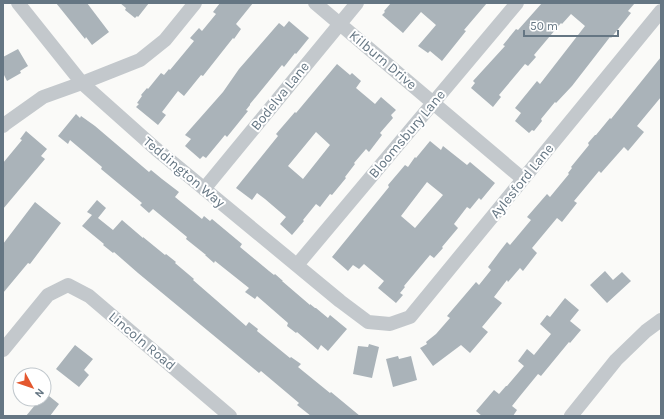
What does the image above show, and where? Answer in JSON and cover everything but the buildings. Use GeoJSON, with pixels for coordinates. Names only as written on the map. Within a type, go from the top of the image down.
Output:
{"type":"FeatureCollection","features":[{"type":"Feature","properties":{"kind":"street","name":"Teddington Way"},"geometry":{"type":"LineString","coordinates":[[18,3],[82,83],[204,190],[368,322]]}},
{"type":"Feature","properties":{"kind":"street"},"geometry":{"type":"LineString","coordinates":[[3,126],[43,97],[140,60],[165,40],[195,3]]}},
{"type":"Feature","properties":{"kind":"street","name":"Kilburn Drive"},"geometry":{"type":"LineString","coordinates":[[315,3],[523,179]]}},
{"type":"Feature","properties":{"kind":"street","name":"Bodelva Lane"},"geometry":{"type":"LineString","coordinates":[[204,190],[357,3]]}},
{"type":"Feature","properties":{"kind":"street","name":"Bloomsbury Lane"},"geometry":{"type":"LineString","coordinates":[[297,265],[517,3]]}},
{"type":"Feature","properties":{"kind":"street","name":"Aylesford Lane"},"geometry":{"type":"LineString","coordinates":[[368,322],[390,324],[410,317],[661,11]]}},
{"type":"Feature","properties":{"kind":"street","name":"Lincoln Road"},"geometry":{"type":"LineString","coordinates":[[3,350],[48,295],[68,285],[89,296],[230,416]]}},
{"type":"Feature","properties":{"kind":"street"},"geometry":{"type":"LineString","coordinates":[[571,416],[616,360],[661,320]]}}]}
